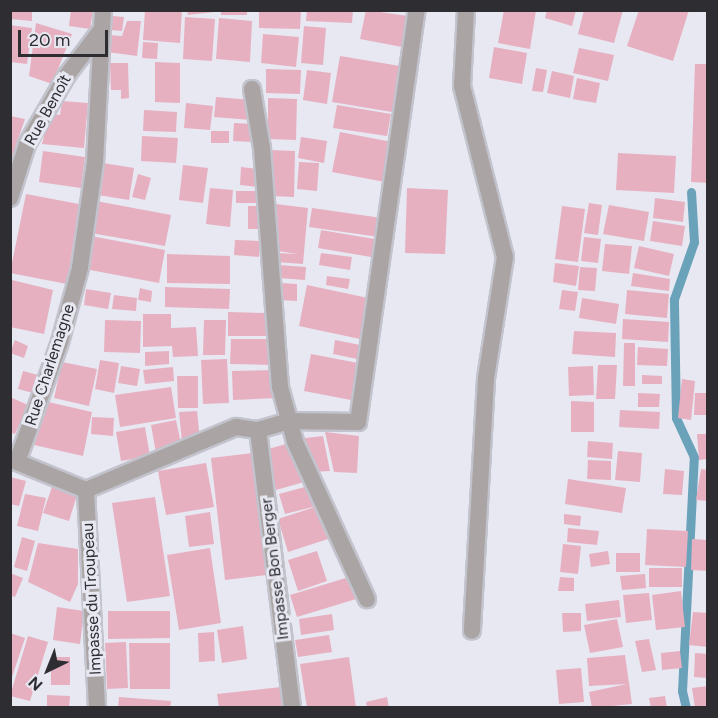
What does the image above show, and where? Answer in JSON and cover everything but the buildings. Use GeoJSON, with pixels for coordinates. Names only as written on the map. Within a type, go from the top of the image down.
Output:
{"type":"FeatureCollection","features":[{"type":"Feature","properties":{"kind":"street","name":"Rue Charlemagne"},"geometry":{"type":"LineString","coordinates":[[86,490],[17,462],[60,342],[80,268],[95,162],[102,10]]}},
{"type":"Feature","properties":{"kind":"street"},"geometry":{"type":"LineString","coordinates":[[86,490],[237,427],[258,430],[289,421],[358,422],[382,283],[417,10]]}},
{"type":"Feature","properties":{"kind":"street"},"geometry":{"type":"LineString","coordinates":[[466,10],[462,86],[505,257],[486,379],[472,631]]}},
{"type":"Feature","properties":{"kind":"street","name":"Rue Benoît"},"geometry":{"type":"LineString","coordinates":[[10,198],[27,144],[67,75],[101,30]]}},
{"type":"Feature","properties":{"kind":"street"},"geometry":{"type":"LineString","coordinates":[[252,89],[262,148],[280,387],[289,421],[367,599]]}},
{"type":"Feature","properties":{"kind":"street","name":"Impasse Bon Berger"},"geometry":{"type":"LineString","coordinates":[[258,430],[292,708]]}},
{"type":"Feature","properties":{"kind":"street","name":"Impasse du Troupeau"},"geometry":{"type":"LineString","coordinates":[[86,490],[98,708]]}},
{"type":"Feature","properties":{"kind":"waterway"},"geometry":{"type":"LineString","coordinates":[[686,708],[682,691],[694,457],[676,418],[674,299],[694,242],[691,192]]}}]}
